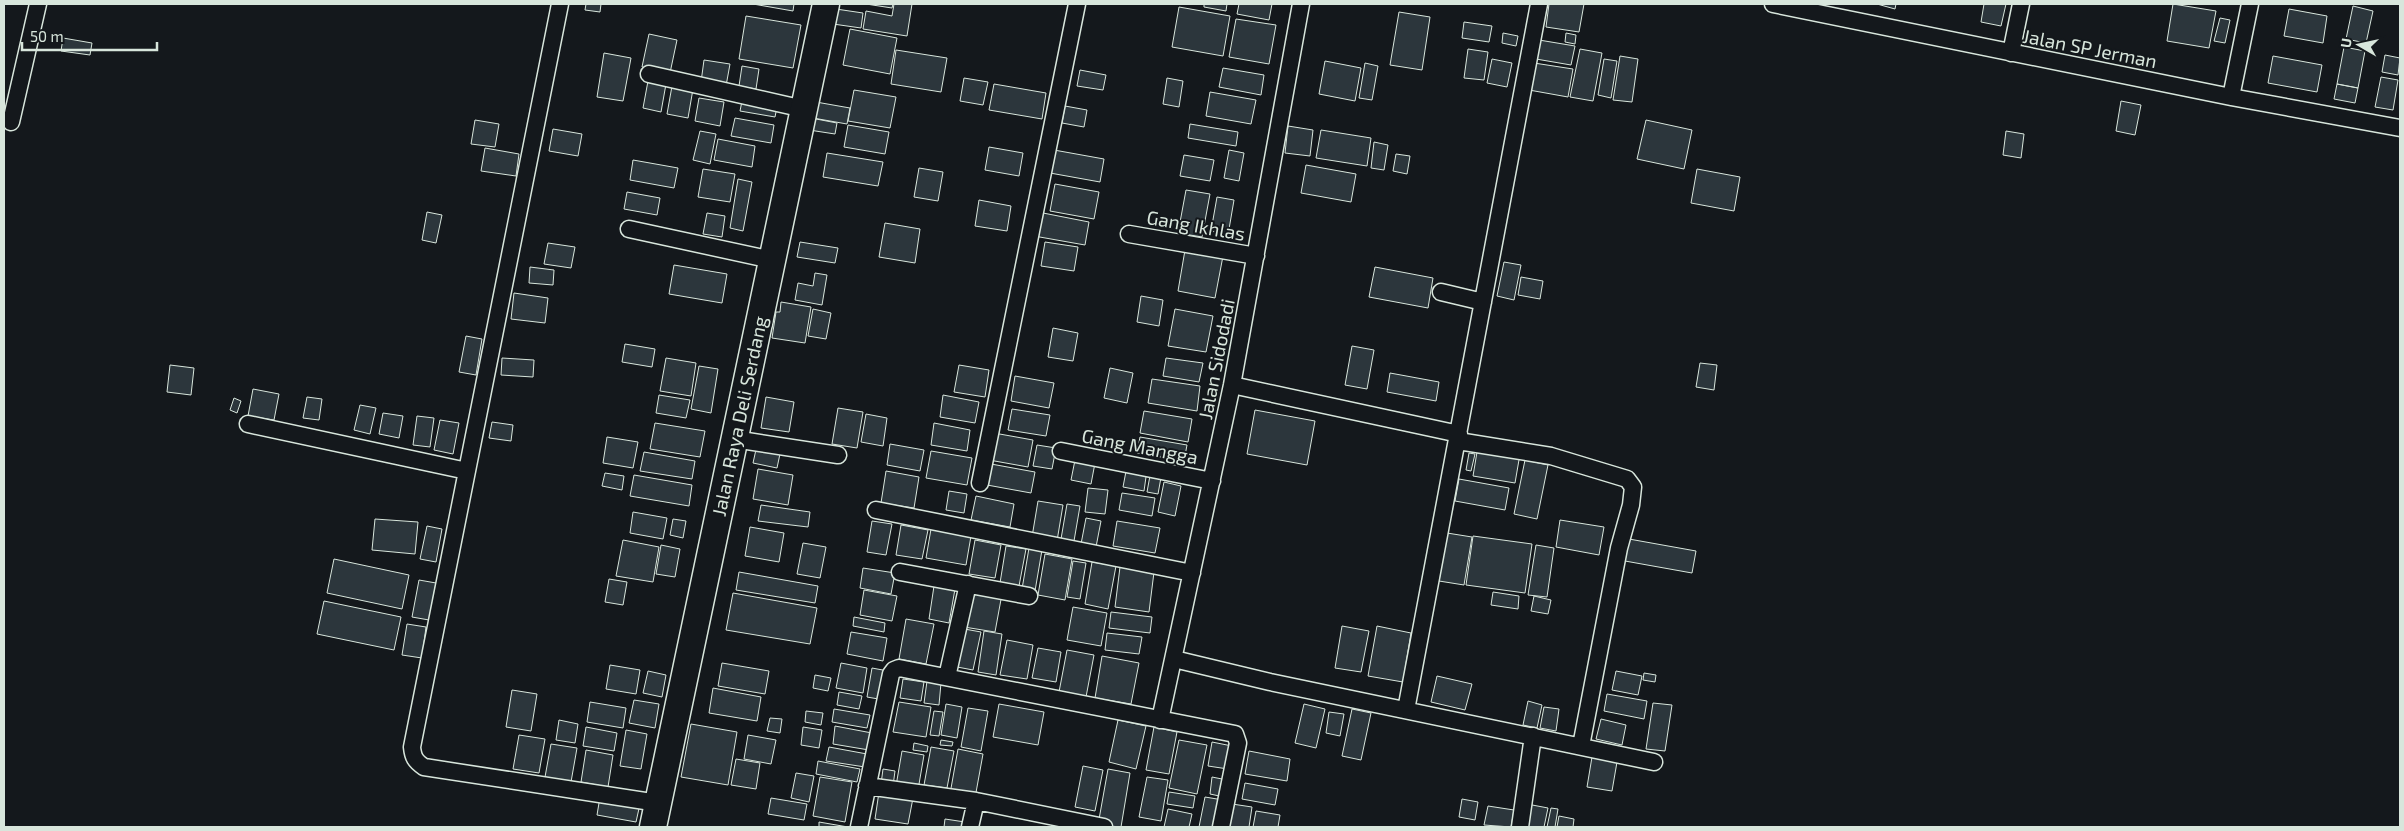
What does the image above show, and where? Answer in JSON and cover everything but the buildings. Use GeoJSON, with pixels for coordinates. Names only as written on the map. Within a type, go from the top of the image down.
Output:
{"type":"FeatureCollection","features":[{"type":"Feature","properties":{"kind":"main road","name":"Jalan Raya Deli Serdang"},"geometry":{"type":"LineString","coordinates":[[655,815],[826,4]]}},
{"type":"Feature","properties":{"kind":"street"},"geometry":{"type":"LineString","coordinates":[[11,122],[38,4]]}},
{"type":"Feature","properties":{"kind":"street"},"geometry":{"type":"LineString","coordinates":[[560,4],[412,747],[413,756],[424,767],[655,815]]}},
{"type":"Feature","properties":{"kind":"street"},"geometry":{"type":"LineString","coordinates":[[980,483],[1077,4]]}},
{"type":"Feature","properties":{"kind":"street","name":"Jalan Sidodadi"},"geometry":{"type":"LineString","coordinates":[[1160,720],[1232,385],[1301,4]]}},
{"type":"Feature","properties":{"kind":"street"},"geometry":{"type":"LineString","coordinates":[[1406,710],[1459,437],[1539,4]]}},
{"type":"Feature","properties":{"kind":"street","name":"Jalan SP Jerman"},"geometry":{"type":"LineString","coordinates":[[1773,4],[1801,7],[2011,53],[2231,97],[2400,128]]}},
{"type":"Feature","properties":{"kind":"street"},"geometry":{"type":"LineString","coordinates":[[2011,53],[2021,4]]}},
{"type":"Feature","properties":{"kind":"street"},"geometry":{"type":"LineString","coordinates":[[2231,97],[2250,4]]}},
{"type":"Feature","properties":{"kind":"street"},"geometry":{"type":"LineString","coordinates":[[649,74],[804,109]]}},
{"type":"Feature","properties":{"kind":"street"},"geometry":{"type":"LineString","coordinates":[[629,229],[772,260]]}},
{"type":"Feature","properties":{"kind":"street","name":"Gang Ikhlas"},"geometry":{"type":"LineString","coordinates":[[1129,234],[1256,256]]}},
{"type":"Feature","properties":{"kind":"street"},"geometry":{"type":"LineString","coordinates":[[1441,292],[1483,302]]}},
{"type":"Feature","properties":{"kind":"street"},"geometry":{"type":"LineString","coordinates":[[1232,385],[1551,456],[1628,479],[1633,487],[1631,505],[1620,548],[1581,746]]}},
{"type":"Feature","properties":{"kind":"street"},"geometry":{"type":"LineString","coordinates":[[248,424],[467,471]]}},
{"type":"Feature","properties":{"kind":"street"},"geometry":{"type":"LineString","coordinates":[[734,439],[838,455]]}},
{"type":"Feature","properties":{"kind":"street","name":"Gang Mangga"},"geometry":{"type":"LineString","coordinates":[[1061,451],[1212,481]]}},
{"type":"Feature","properties":{"kind":"street"},"geometry":{"type":"LineString","coordinates":[[876,510],[1192,573]]}},
{"type":"Feature","properties":{"kind":"street"},"geometry":{"type":"LineString","coordinates":[[900,572],[1029,596]]}},
{"type":"Feature","properties":{"kind":"street"},"geometry":{"type":"LineString","coordinates":[[947,677],[968,584]]}},
{"type":"Feature","properties":{"kind":"street"},"geometry":{"type":"LineString","coordinates":[[1174,659],[1270,682],[1654,762]]}},
{"type":"Feature","properties":{"kind":"street"},"geometry":{"type":"LineString","coordinates":[[859,827],[891,674],[899,668],[1229,732],[1237,738],[1238,743],[1221,827]]}},
{"type":"Feature","properties":{"kind":"street"},"geometry":{"type":"LineString","coordinates":[[1520,827],[1533,736]]}},
{"type":"Feature","properties":{"kind":"street"},"geometry":{"type":"LineString","coordinates":[[868,786],[976,801],[1104,827]]}},
{"type":"Feature","properties":{"kind":"street"},"geometry":{"type":"LineString","coordinates":[[970,827],[976,801]]}}]}
